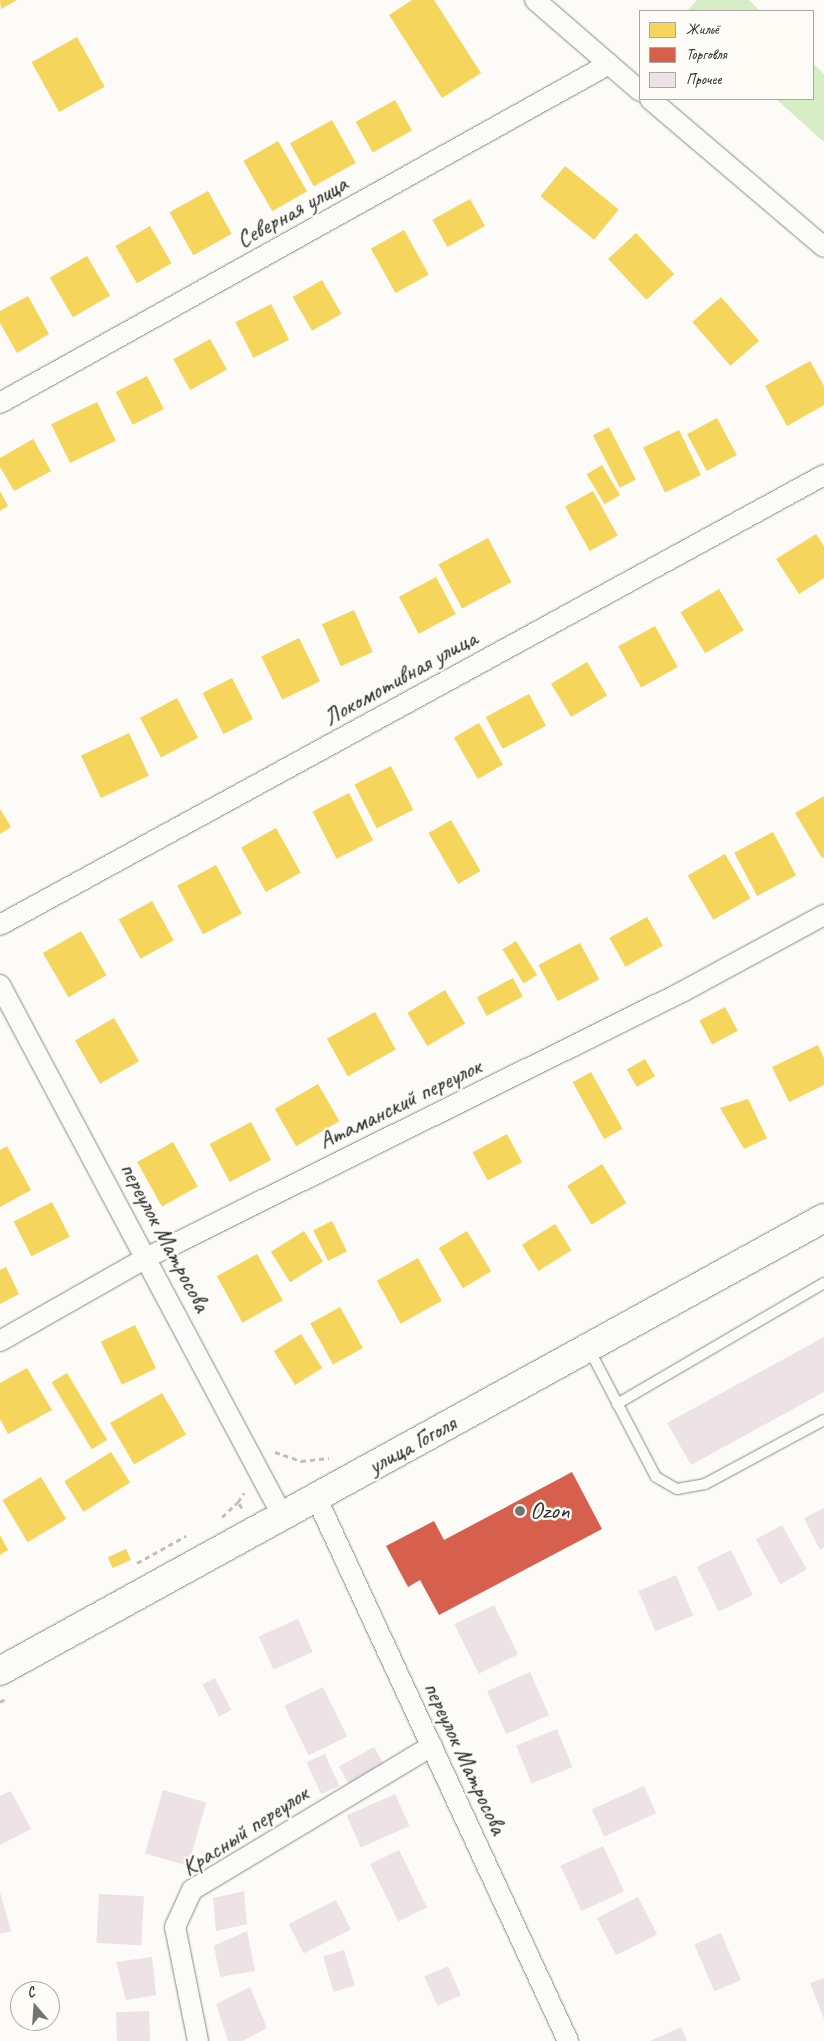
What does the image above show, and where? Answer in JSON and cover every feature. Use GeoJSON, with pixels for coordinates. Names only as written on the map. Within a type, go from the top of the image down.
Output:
{"type":"FeatureCollection","features":[{"type":"Feature","properties":{"kind":"main road","name":"улица Гоголя"},"geometry":{"type":"LineString","coordinates":[[0,1671],[824,1218]]}},
{"type":"Feature","properties":{"kind":"street"},"geometry":{"type":"LineString","coordinates":[[535,0],[639,90]]}},
{"type":"Feature","properties":{"kind":"street","name":"Северная улица"},"geometry":{"type":"LineString","coordinates":[[0,403],[609,64]]}},
{"type":"Feature","properties":{"kind":"street"},"geometry":{"type":"LineString","coordinates":[[651,100],[824,247]]}},
{"type":"Feature","properties":{"kind":"street","name":"Локомотивная улица"},"geometry":{"type":"LineString","coordinates":[[0,925],[824,475]]}},
{"type":"Feature","properties":{"kind":"street","name":"Атаманский переулок"},"geometry":{"type":"LineString","coordinates":[[0,1341],[148,1257],[682,992],[824,915]]}},
{"type":"Feature","properties":{"kind":"street","name":"переулок Матросова"},"geometry":{"type":"LineString","coordinates":[[0,985],[148,1257],[282,1515]]}},
{"type":"Feature","properties":{"kind":"street","name":"переулок Матросова"},"geometry":{"type":"LineString","coordinates":[[316,1497],[568,2041]]}},
{"type":"Feature","properties":{"kind":"street","name":"Красный переулок"},"geometry":{"type":"LineString","coordinates":[[198,2041],[175,1927],[192,1890],[432,1746]]}},
{"type":"Feature","properties":{"kind":"lane"},"geometry":{"type":"LineString","coordinates":[[617,1404],[824,1283]]}},
{"type":"Feature","properties":{"kind":"lane"},"geometry":{"type":"LineString","coordinates":[[588,1348],[656,1477],[677,1489],[705,1484],[824,1420]]}},
{"type":"Feature","properties":{"kind":"green space"},"geometry":{"type":"Polygon","coordinates":[[[697,0],[749,0],[759,10],[688,10],[697,0]]]}},
{"type":"Feature","properties":{"kind":"green space"},"geometry":{"type":"Polygon","coordinates":[[[814,64],[824,74],[824,142],[777,100],[814,100],[814,64]]]}},
{"type":"Feature","properties":{"kind":"building: Жильё"},"geometry":{"type":"Polygon","coordinates":[[[0,0],[17,0],[1,9],[0,0]]]}},
{"type":"Feature","properties":{"kind":"building: Жильё"},"geometry":{"type":"Polygon","coordinates":[[[412,0],[434,0],[481,73],[442,98],[389,15],[412,0]]]}},
{"type":"Feature","properties":{"kind":"building: Жильё"},"geometry":{"type":"Polygon","coordinates":[[[77,37],[105,87],[59,112],[32,62],[77,37]]]}},
{"type":"Feature","properties":{"kind":"building: Жильё"},"geometry":{"type":"Polygon","coordinates":[[[395,100],[412,131],[373,152],[356,122],[395,100]]]}},
{"type":"Feature","properties":{"kind":"building: Жильё"},"geometry":{"type":"Polygon","coordinates":[[[332,120],[356,163],[314,186],[290,143],[332,120]]]}},
{"type":"Feature","properties":{"kind":"building: Жильё"},"geometry":{"type":"Polygon","coordinates":[[[278,141],[307,191],[272,211],[243,161],[278,141]]]}},
{"type":"Feature","properties":{"kind":"building: Жильё"},"geometry":{"type":"Polygon","coordinates":[[[565,166],[619,209],[594,240],[540,196],[565,166]]]}},
{"type":"Feature","properties":{"kind":"building: Жильё"},"geometry":{"type":"Polygon","coordinates":[[[208,191],[232,234],[193,255],[170,212],[208,191]]]}},
{"type":"Feature","properties":{"kind":"building: Жильё"},"geometry":{"type":"Polygon","coordinates":[[[470,199],[485,226],[447,247],[432,220],[470,199]]]}},
{"type":"Feature","properties":{"kind":"building: Жильё"},"geometry":{"type":"Polygon","coordinates":[[[150,226],[172,263],[137,283],[115,246],[150,226]]]}},
{"type":"Feature","properties":{"kind":"building: Жильё"},"geometry":{"type":"Polygon","coordinates":[[[404,230],[429,275],[395,293],[371,248],[404,230]]]}},
{"type":"Feature","properties":{"kind":"building: Жильё"},"geometry":{"type":"Polygon","coordinates":[[[636,233],[674,274],[646,300],[608,259],[636,233]]]}},
{"type":"Feature","properties":{"kind":"building: Жильё"},"geometry":{"type":"Polygon","coordinates":[[[87,256],[110,296],[73,317],[50,278],[87,256]]]}},
{"type":"Feature","properties":{"kind":"building: Жильё"},"geometry":{"type":"Polygon","coordinates":[[[322,280],[342,314],[312,331],[293,297],[322,280]]]}},
{"type":"Feature","properties":{"kind":"building: Жильё"},"geometry":{"type":"Polygon","coordinates":[[[28,296],[49,334],[17,353],[0,323],[0,311],[28,296]]]}},
{"type":"Feature","properties":{"kind":"building: Жильё"},"geometry":{"type":"Polygon","coordinates":[[[721,297],[759,341],[730,366],[692,322],[721,297]]]}},
{"type":"Feature","properties":{"kind":"building: Жильё"},"geometry":{"type":"Polygon","coordinates":[[[271,304],[289,340],[254,358],[235,322],[271,304]]]}},
{"type":"Feature","properties":{"kind":"building: Жильё"},"geometry":{"type":"Polygon","coordinates":[[[210,339],[227,370],[190,390],[173,359],[210,339]]]}},
{"type":"Feature","properties":{"kind":"building: Жильё"},"geometry":{"type":"Polygon","coordinates":[[[810,361],[824,386],[824,405],[787,426],[765,386],[810,361]]]}},
{"type":"Feature","properties":{"kind":"building: Жильё"},"geometry":{"type":"Polygon","coordinates":[[[147,376],[164,409],[133,425],[116,392],[147,376]]]}},
{"type":"Feature","properties":{"kind":"building: Жильё"},"geometry":{"type":"Polygon","coordinates":[[[97,402],[116,441],[70,463],[51,424],[97,402]]]}},
{"type":"Feature","properties":{"kind":"building: Жильё"},"geometry":{"type":"Polygon","coordinates":[[[717,418],[737,455],[707,471],[687,434],[717,418]]]}},
{"type":"Feature","properties":{"kind":"building: Жильё"},"geometry":{"type":"Polygon","coordinates":[[[609,427],[636,480],[620,488],[593,435],[609,427]]]}},
{"type":"Feature","properties":{"kind":"building: Жильё"},"geometry":{"type":"Polygon","coordinates":[[[679,430],[701,475],[665,492],[643,448],[679,430]]]}},
{"type":"Feature","properties":{"kind":"building: Жильё"},"geometry":{"type":"Polygon","coordinates":[[[33,439],[51,471],[14,491],[0,467],[0,458],[33,439]]]}},
{"type":"Feature","properties":{"kind":"building: Жильё"},"geometry":{"type":"Polygon","coordinates":[[[602,465],[620,495],[605,504],[587,474],[602,465]]]}},
{"type":"Feature","properties":{"kind":"building: Жильё"},"geometry":{"type":"Polygon","coordinates":[[[0,491],[8,506],[0,511],[0,491]]]}},
{"type":"Feature","properties":{"kind":"building: Жильё"},"geometry":{"type":"Polygon","coordinates":[[[593,491],[618,536],[590,551],[565,507],[593,491]]]}},
{"type":"Feature","properties":{"kind":"building: Жильё"},"geometry":{"type":"Polygon","coordinates":[[[816,534],[824,546],[824,578],[799,594],[776,559],[816,534]]]}},
{"type":"Feature","properties":{"kind":"building: Жильё"},"geometry":{"type":"Polygon","coordinates":[[[488,538],[511,582],[462,608],[439,564],[488,538]]]}},
{"type":"Feature","properties":{"kind":"building: Жильё"},"geometry":{"type":"Polygon","coordinates":[[[436,577],[456,614],[419,634],[399,597],[436,577]]]}},
{"type":"Feature","properties":{"kind":"building: Жильё"},"geometry":{"type":"Polygon","coordinates":[[[719,589],[744,630],[705,653],[680,612],[719,589]]]}},
{"type":"Feature","properties":{"kind":"building: Жильё"},"geometry":{"type":"Polygon","coordinates":[[[354,610],[373,652],[341,666],[322,624],[354,610]]]}},
{"type":"Feature","properties":{"kind":"building: Жильё"},"geometry":{"type":"Polygon","coordinates":[[[655,626],[678,667],[641,687],[618,646],[655,626]]]}},
{"type":"Feature","properties":{"kind":"building: Жильё"},"geometry":{"type":"Polygon","coordinates":[[[299,638],[320,681],[282,700],[261,656],[299,638]]]}},
{"type":"Feature","properties":{"kind":"building: Жильё"},"geometry":{"type":"Polygon","coordinates":[[[587,662],[607,695],[571,717],[551,684],[587,662]]]}},
{"type":"Feature","properties":{"kind":"building: Жильё"},"geometry":{"type":"Polygon","coordinates":[[[232,678],[253,719],[223,734],[203,693],[232,678]]]}},
{"type":"Feature","properties":{"kind":"building: Жильё"},"geometry":{"type":"Polygon","coordinates":[[[529,694],[546,726],[503,749],[486,717],[529,694]]]}},
{"type":"Feature","properties":{"kind":"building: Жильё"},"geometry":{"type":"Polygon","coordinates":[[[177,698],[198,738],[161,757],[140,718],[177,698]]]}},
{"type":"Feature","properties":{"kind":"building: Жильё"},"geometry":{"type":"Polygon","coordinates":[[[479,723],[503,765],[478,779],[454,738],[479,723]]]}},
{"type":"Feature","properties":{"kind":"building: Жильё"},"geometry":{"type":"Polygon","coordinates":[[[129,733],[149,776],[101,798],[81,755],[129,733]]]}},
{"type":"Feature","properties":{"kind":"building: Жильё"},"geometry":{"type":"Polygon","coordinates":[[[391,766],[413,810],[377,828],[354,785],[391,766]]]}},
{"type":"Feature","properties":{"kind":"building: Жильё"},"geometry":{"type":"Polygon","coordinates":[[[349,793],[373,840],[337,859],[312,812],[349,793]]]}},
{"type":"Feature","properties":{"kind":"building: Жильё"},"geometry":{"type":"Polygon","coordinates":[[[824,796],[824,857],[822,858],[795,813],[824,796]]]}},
{"type":"Feature","properties":{"kind":"building: Жильё"},"geometry":{"type":"Polygon","coordinates":[[[0,809],[11,827],[0,834],[0,809]]]}},
{"type":"Feature","properties":{"kind":"building: Жильё"},"geometry":{"type":"Polygon","coordinates":[[[451,820],[481,871],[458,884],[428,833],[451,820]]]}},
{"type":"Feature","properties":{"kind":"building: Жильё"},"geometry":{"type":"Polygon","coordinates":[[[276,828],[301,873],[266,892],[241,847],[276,828]]]}},
{"type":"Feature","properties":{"kind":"building: Жильё"},"geometry":{"type":"Polygon","coordinates":[[[773,832],[796,875],[757,896],[734,853],[773,832]]]}},
{"type":"Feature","properties":{"kind":"building: Жильё"},"geometry":{"type":"Polygon","coordinates":[[[725,854],[751,898],[713,920],[688,876],[725,854]]]}},
{"type":"Feature","properties":{"kind":"building: Жильё"},"geometry":{"type":"Polygon","coordinates":[[[216,865],[242,914],[203,934],[177,886],[216,865]]]}},
{"type":"Feature","properties":{"kind":"building: Жильё"},"geometry":{"type":"Polygon","coordinates":[[[152,901],[174,940],[141,959],[119,919],[152,901]]]}},
{"type":"Feature","properties":{"kind":"building: Жильё"},"geometry":{"type":"Polygon","coordinates":[[[647,917],[663,946],[625,967],[609,938],[647,917]]]}},
{"type":"Feature","properties":{"kind":"building: Жильё"},"geometry":{"type":"Polygon","coordinates":[[[81,931],[106,975],[68,997],[43,953],[81,931]]]}},
{"type":"Feature","properties":{"kind":"building: Жильё"},"geometry":{"type":"Polygon","coordinates":[[[516,941],[537,975],[524,983],[502,949],[516,941]]]}},
{"type":"Feature","properties":{"kind":"building: Жильё"},"geometry":{"type":"Polygon","coordinates":[[[580,943],[599,979],[558,1001],[539,965],[580,943]]]}},
{"type":"Feature","properties":{"kind":"building: Жильё"},"geometry":{"type":"Polygon","coordinates":[[[513,978],[523,997],[487,1016],[477,997],[513,978]]]}},
{"type":"Feature","properties":{"kind":"building: Жильё"},"geometry":{"type":"Polygon","coordinates":[[[445,990],[465,1023],[427,1046],[407,1013],[445,990]]]}},
{"type":"Feature","properties":{"kind":"building: Жильё"},"geometry":{"type":"Polygon","coordinates":[[[725,1007],[738,1031],[712,1044],[699,1021],[725,1007]]]}},
{"type":"Feature","properties":{"kind":"building: Жильё"},"geometry":{"type":"Polygon","coordinates":[[[375,1012],[396,1050],[348,1076],[327,1039],[375,1012]]]}},
{"type":"Feature","properties":{"kind":"building: Жильё"},"geometry":{"type":"Polygon","coordinates":[[[114,1018],[139,1061],[100,1084],[75,1040],[114,1018]]]}},
{"type":"Feature","properties":{"kind":"building: Жильё"},"geometry":{"type":"Polygon","coordinates":[[[818,1045],[824,1058],[824,1085],[789,1102],[772,1067],[818,1045]]]}},
{"type":"Feature","properties":{"kind":"building: Жильё"},"geometry":{"type":"Polygon","coordinates":[[[645,1059],[655,1076],[637,1087],[627,1070],[645,1059]]]}},
{"type":"Feature","properties":{"kind":"building: Жильё"},"geometry":{"type":"Polygon","coordinates":[[[591,1072],[623,1129],[604,1139],[573,1082],[591,1072]]]}},
{"type":"Feature","properties":{"kind":"building: Жильё"},"geometry":{"type":"Polygon","coordinates":[[[318,1084],[340,1121],[296,1146],[275,1109],[318,1084]]]}},
{"type":"Feature","properties":{"kind":"building: Жильё"},"geometry":{"type":"Polygon","coordinates":[[[748,1099],[767,1138],[744,1149],[720,1108],[748,1099]]]}},
{"type":"Feature","properties":{"kind":"building: Жильё"},"geometry":{"type":"Polygon","coordinates":[[[251,1122],[271,1160],[230,1182],[210,1144],[251,1122]]]}},
{"type":"Feature","properties":{"kind":"building: Жильё"},"geometry":{"type":"Polygon","coordinates":[[[507,1134],[522,1162],[488,1181],[473,1152],[507,1134]]]}},
{"type":"Feature","properties":{"kind":"building: Жильё"},"geometry":{"type":"Polygon","coordinates":[[[173,1142],[198,1187],[162,1206],[137,1162],[173,1142]]]}},
{"type":"Feature","properties":{"kind":"building: Жильё"},"geometry":{"type":"Polygon","coordinates":[[[7,1146],[31,1190],[0,1207],[0,1150],[7,1146]]]}},
{"type":"Feature","properties":{"kind":"building: Жильё"},"geometry":{"type":"Polygon","coordinates":[[[602,1164],[626,1203],[592,1225],[567,1186],[602,1164]]]}},
{"type":"Feature","properties":{"kind":"building: Жильё"},"geometry":{"type":"Polygon","coordinates":[[[52,1202],[70,1237],[31,1256],[14,1222],[52,1202]]]}},
{"type":"Feature","properties":{"kind":"building: Жильё"},"geometry":{"type":"Polygon","coordinates":[[[332,1221],[347,1252],[328,1261],[313,1230],[332,1221]]]}},
{"type":"Feature","properties":{"kind":"building: Жильё"},"geometry":{"type":"Polygon","coordinates":[[[555,1224],[571,1250],[538,1271],[522,1245],[555,1224]]]}},
{"type":"Feature","properties":{"kind":"building: Жильё"},"geometry":{"type":"Polygon","coordinates":[[[304,1231],[323,1262],[290,1282],[271,1252],[304,1231]]]}},
{"type":"Feature","properties":{"kind":"building: Жильё"},"geometry":{"type":"Polygon","coordinates":[[[467,1231],[491,1271],[463,1288],[439,1248],[467,1231]]]}},
{"type":"Feature","properties":{"kind":"building: Жильё"},"geometry":{"type":"Polygon","coordinates":[[[257,1254],[283,1300],[242,1323],[217,1276],[257,1254]]]}},
{"type":"Feature","properties":{"kind":"building: Жильё"},"geometry":{"type":"Polygon","coordinates":[[[418,1258],[442,1301],[401,1324],[377,1281],[418,1258]]]}},
{"type":"Feature","properties":{"kind":"building: Жильё"},"geometry":{"type":"Polygon","coordinates":[[[6,1267],[19,1294],[0,1304],[0,1270],[6,1267]]]}},
{"type":"Feature","properties":{"kind":"building: Жильё"},"geometry":{"type":"Polygon","coordinates":[[[340,1307],[363,1348],[333,1365],[310,1323],[340,1307]]]}},
{"type":"Feature","properties":{"kind":"building: Жильё"},"geometry":{"type":"Polygon","coordinates":[[[135,1325],[156,1368],[122,1385],[101,1342],[135,1325]]]}},
{"type":"Feature","properties":{"kind":"building: Жильё"},"geometry":{"type":"Polygon","coordinates":[[[301,1334],[322,1368],[295,1385],[274,1351],[301,1334]]]}},
{"type":"Feature","properties":{"kind":"building: Жильё"},"geometry":{"type":"Polygon","coordinates":[[[27,1368],[52,1410],[8,1434],[0,1419],[0,1383],[27,1368]]]}},
{"type":"Feature","properties":{"kind":"building: Жильё"},"geometry":{"type":"Polygon","coordinates":[[[67,1373],[107,1440],[92,1449],[52,1382],[67,1373]]]}},
{"type":"Feature","properties":{"kind":"building: Жильё"},"geometry":{"type":"Polygon","coordinates":[[[162,1393],[186,1435],[134,1465],[110,1423],[162,1393]]]}},
{"type":"Feature","properties":{"kind":"building: Жильё"},"geometry":{"type":"Polygon","coordinates":[[[111,1452],[130,1483],[83,1512],[64,1481],[111,1452]]]}},
{"type":"Feature","properties":{"kind":"building: Жильё"},"geometry":{"type":"Polygon","coordinates":[[[41,1477],[66,1519],[28,1542],[2,1500],[41,1477]]]}},
{"type":"Feature","properties":{"kind":"building: Жильё"},"geometry":{"type":"Polygon","coordinates":[[[0,1535],[8,1550],[0,1555],[0,1535]]]}},
{"type":"Feature","properties":{"kind":"building: Жильё"},"geometry":{"type":"Polygon","coordinates":[[[126,1549],[131,1560],[113,1568],[108,1557],[126,1549]]]}},
{"type":"Feature","properties":{"kind":"building: Торговля"},"geometry":{"type":"Polygon","coordinates":[[[572,1472],[602,1529],[439,1615],[420,1580],[408,1587],[386,1546],[434,1521],[444,1540],[572,1472]]]}},
{"type":"Feature","properties":{"kind":"building: Прочее"},"geometry":{"type":"Polygon","coordinates":[[[824,1337],[824,1392],[691,1465],[667,1423],[824,1337]]]}},
{"type":"Feature","properties":{"kind":"building: Прочее"},"geometry":{"type":"Polygon","coordinates":[[[824,1508],[824,1547],[820,1550],[804,1518],[824,1508]]]}},
{"type":"Feature","properties":{"kind":"building: Прочее"},"geometry":{"type":"Polygon","coordinates":[[[782,1525],[807,1570],[780,1584],[756,1540],[782,1525]]]}},
{"type":"Feature","properties":{"kind":"building: Прочее"},"geometry":{"type":"Polygon","coordinates":[[[731,1550],[753,1595],[719,1612],[697,1567],[731,1550]]]}},
{"type":"Feature","properties":{"kind":"building: Прочее"},"geometry":{"type":"Polygon","coordinates":[[[676,1575],[693,1616],[655,1632],[638,1591],[676,1575]]]}},
{"type":"Feature","properties":{"kind":"building: Прочее"},"geometry":{"type":"Polygon","coordinates":[[[494,1605],[518,1654],[479,1674],[454,1624],[494,1605]]]}},
{"type":"Feature","properties":{"kind":"building: Прочее"},"geometry":{"type":"Polygon","coordinates":[[[298,1619],[313,1652],[273,1669],[259,1636],[298,1619]]]}},
{"type":"Feature","properties":{"kind":"building: Прочее"},"geometry":{"type":"Polygon","coordinates":[[[530,1672],[549,1715],[506,1734],[487,1691],[530,1672]]]}},
{"type":"Feature","properties":{"kind":"building: Прочее"},"geometry":{"type":"Polygon","coordinates":[[[215,1678],[231,1710],[219,1716],[203,1684],[215,1678]]]}},
{"type":"Feature","properties":{"kind":"building: Прочее"},"geometry":{"type":"Polygon","coordinates":[[[323,1687],[347,1736],[308,1755],[284,1706],[323,1687]]]}},
{"type":"Feature","properties":{"kind":"building: Прочее"},"geometry":{"type":"Polygon","coordinates":[[[557,1729],[572,1767],[532,1783],[516,1745],[557,1729]]]}},
{"type":"Feature","properties":{"kind":"building: Прочее"},"geometry":{"type":"Polygon","coordinates":[[[374,1747],[384,1765],[349,1785],[339,1766],[374,1747]]]}},
{"type":"Feature","properties":{"kind":"building: Прочее"},"geometry":{"type":"Polygon","coordinates":[[[325,1754],[339,1786],[321,1794],[307,1762],[325,1754]]]}},
{"type":"Feature","properties":{"kind":"building: Прочее"},"geometry":{"type":"Polygon","coordinates":[[[644,1786],[656,1813],[604,1837],[592,1809],[644,1786]]]}},
{"type":"Feature","properties":{"kind":"building: Прочее"},"geometry":{"type":"Polygon","coordinates":[[[163,1790],[206,1802],[188,1866],[145,1853],[163,1790]]]}},
{"type":"Feature","properties":{"kind":"building: Прочее"},"geometry":{"type":"Polygon","coordinates":[[[11,1791],[31,1829],[0,1845],[0,1796],[11,1791]]]}},
{"type":"Feature","properties":{"kind":"building: Прочее"},"geometry":{"type":"Polygon","coordinates":[[[395,1794],[409,1826],[361,1848],[347,1816],[395,1794]]]}},
{"type":"Feature","properties":{"kind":"building: Прочее"},"geometry":{"type":"Polygon","coordinates":[[[603,1846],[624,1891],[582,1911],[560,1866],[603,1846]]]}},
{"type":"Feature","properties":{"kind":"building: Прочее"},"geometry":{"type":"Polygon","coordinates":[[[399,1850],[427,1908],[398,1922],[370,1864],[399,1850]]]}},
{"type":"Feature","properties":{"kind":"building: Прочее"},"geometry":{"type":"Polygon","coordinates":[[[244,1891],[247,1924],[216,1931],[213,1898],[244,1891]]]}},
{"type":"Feature","properties":{"kind":"building: Прочее"},"geometry":{"type":"Polygon","coordinates":[[[0,1892],[11,1931],[0,1934],[0,1892]]]}},
{"type":"Feature","properties":{"kind":"building: Прочее"},"geometry":{"type":"Polygon","coordinates":[[[99,1894],[144,1896],[141,1945],[96,1943],[99,1894]]]}},
{"type":"Feature","properties":{"kind":"building: Прочее"},"geometry":{"type":"Polygon","coordinates":[[[638,1897],[657,1934],[616,1955],[597,1918],[638,1897]]]}},
{"type":"Feature","properties":{"kind":"building: Прочее"},"geometry":{"type":"Polygon","coordinates":[[[336,1900],[351,1929],[304,1953],[289,1924],[336,1900]]]}},
{"type":"Feature","properties":{"kind":"building: Прочее"},"geometry":{"type":"Polygon","coordinates":[[[247,1931],[255,1971],[220,1977],[214,1946],[247,1931]]]}},
{"type":"Feature","properties":{"kind":"building: Прочее"},"geometry":{"type":"Polygon","coordinates":[[[721,1933],[741,1980],[714,1991],[694,1944],[721,1933]]]}},
{"type":"Feature","properties":{"kind":"building: Прочее"},"geometry":{"type":"Polygon","coordinates":[[[344,1950],[355,1985],[334,1992],[323,1956],[344,1950]]]}},
{"type":"Feature","properties":{"kind":"building: Прочее"},"geometry":{"type":"Polygon","coordinates":[[[152,1957],[156,1995],[126,2000],[116,1962],[152,1957]]]}},
{"type":"Feature","properties":{"kind":"building: Прочее"},"geometry":{"type":"Polygon","coordinates":[[[448,1966],[461,1995],[437,2006],[424,1977],[448,1966]]]}},
{"type":"Feature","properties":{"kind":"building: Прочее"},"geometry":{"type":"Polygon","coordinates":[[[824,1978],[824,2019],[810,1983],[824,1978]]]}},
{"type":"Feature","properties":{"kind":"building: Прочее"},"geometry":{"type":"Polygon","coordinates":[[[250,1987],[267,2028],[242,2041],[228,2041],[216,2004],[250,1987]]]}},
{"type":"Feature","properties":{"kind":"building: Прочее"},"geometry":{"type":"Polygon","coordinates":[[[149,2011],[150,2041],[117,2041],[116,2012],[149,2011]]]}},
{"type":"Feature","properties":{"kind":"building: Прочее"},"geometry":{"type":"Polygon","coordinates":[[[681,2027],[687,2041],[650,2041],[681,2027]]]}},
{"type":"Feature","properties":{"kind":"place","name":"Ozon"},"geometry":{"type":"Point","coordinates":[520,1511]}}]}
